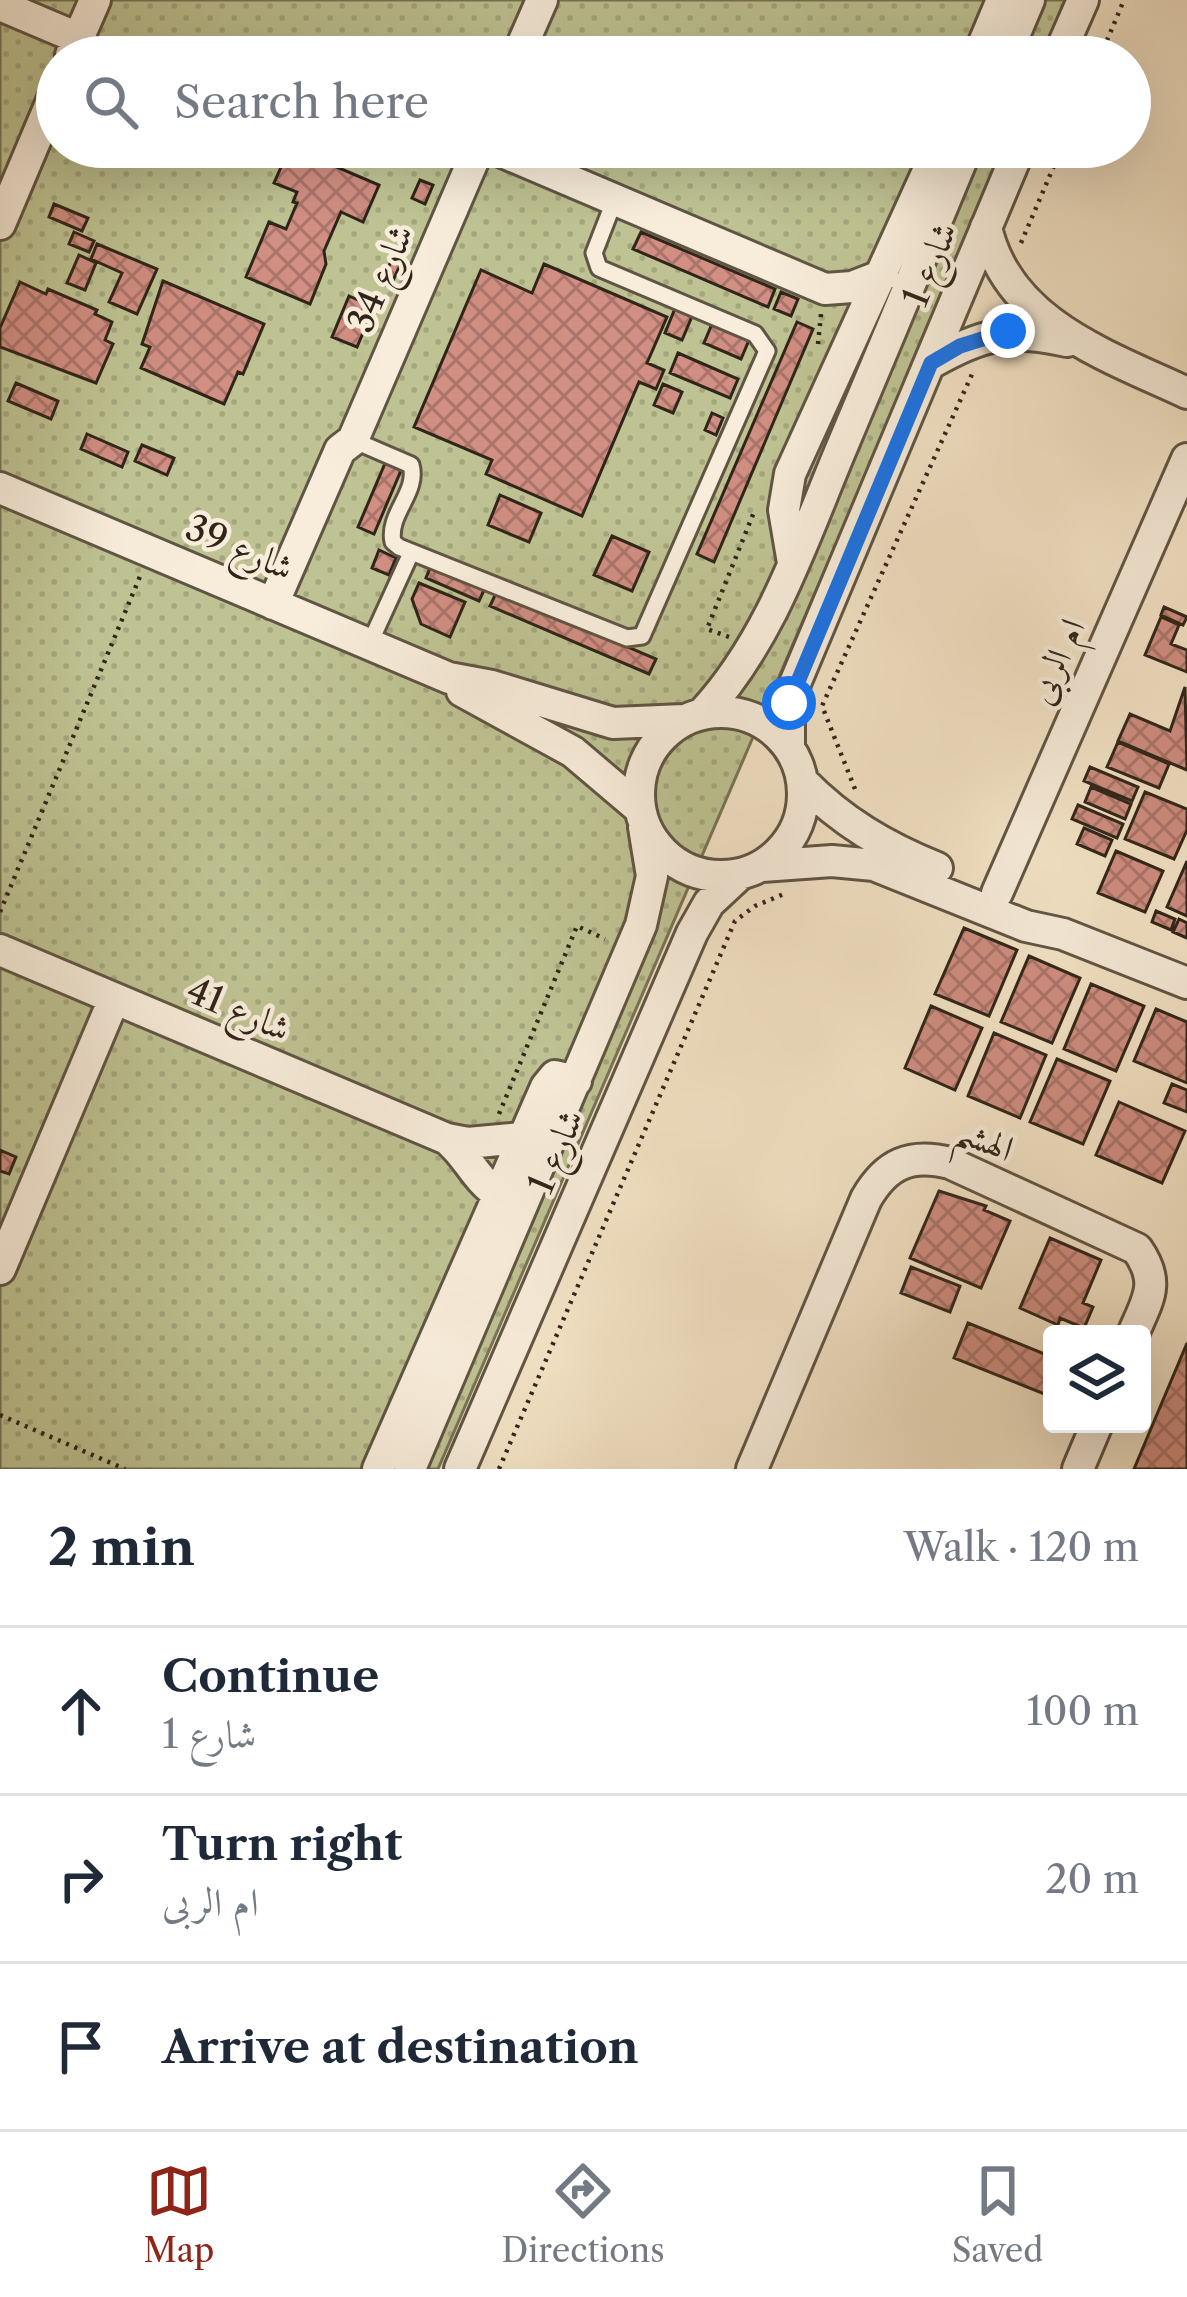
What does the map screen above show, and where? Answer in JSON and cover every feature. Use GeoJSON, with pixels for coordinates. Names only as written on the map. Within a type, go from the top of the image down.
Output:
{"type":"FeatureCollection","features":[{"type":"Feature","properties":{"kind":"street"},"geometry":{"type":"LineString","coordinates":[[80,36],[94,0]]}},
{"type":"Feature","properties":{"kind":"street"},"geometry":{"type":"LineString","coordinates":[[526,36],[542,0]]}},
{"type":"Feature","properties":{"kind":"street"},"geometry":{"type":"LineString","coordinates":[[987,36],[1002,0]]}},
{"type":"Feature","properties":{"kind":"street"},"geometry":{"type":"LineString","coordinates":[[1014,36],[1029,0]]}},
{"type":"Feature","properties":{"kind":"street"},"geometry":{"type":"LineString","coordinates":[[1067,36],[1083,0]]}},
{"type":"Feature","properties":{"kind":"street"},"geometry":{"type":"LineString","coordinates":[[0,4],[55,36]]}},
{"type":"Feature","properties":{"kind":"street"},"geometry":{"type":"LineString","coordinates":[[0,224],[36,139]]}},
{"type":"Feature","properties":{"kind":"street","name":"شارع 34"},"geometry":{"type":"LineString","coordinates":[[282,608],[342,446],[352,440],[469,168]]}},
{"type":"Feature","properties":{"kind":"street"},"geometry":{"type":"LineString","coordinates":[[541,168],[825,289],[852,287],[884,274]]}},
{"type":"Feature","properties":{"kind":"street","name":"شارع 1"},"geometry":{"type":"LineString","coordinates":[[793,565],[784,510],[790,473],[930,168]]}},
{"type":"Feature","properties":{"kind":"street","name":"شارع 1"},"geometry":{"type":"LineString","coordinates":[[693,717],[730,683],[755,646],[958,168]]}},
{"type":"Feature","properties":{"kind":"street","name":"شارع 1"},"geometry":{"type":"LineString","coordinates":[[789,747],[789,703],[796,681],[1011,168]]}},
{"type":"Feature","properties":{"kind":"street"},"geometry":{"type":"LineString","coordinates":[[986,227],[997,262],[1016,293],[1081,344],[1187,393]]}},
{"type":"Feature","properties":{"kind":"street"},"geometry":{"type":"LineString","coordinates":[[825,289],[851,344]]}},
{"type":"Feature","properties":{"kind":"street"},"geometry":{"type":"LineString","coordinates":[[931,363],[960,346],[1008,331],[1081,344]]}},
{"type":"Feature","properties":{"kind":"street","name":"ام الربى"},"geometry":{"type":"LineString","coordinates":[[997,893],[1187,459]]}},
{"type":"Feature","properties":{"kind":"street","name":"شارع 39"},"geometry":{"type":"LineString","coordinates":[[0,488],[449,679],[492,686],[600,721],[693,717]]}},
{"type":"Feature","properties":{"kind":"street","name":"شارع 39"},"geometry":{"type":"LineString","coordinates":[[449,679],[464,694],[574,752],[642,817]]}},
{"type":"Feature","properties":{"kind":"street"},"geometry":{"type":"LineString","coordinates":[[751,870],[787,844],[801,814],[802,781],[789,747],[765,725],[734,713],[693,717],[656,742],[640,773],[642,817],[660,850],[683,868],[710,876],[832,861],[874,866],[1187,983]]}},
{"type":"Feature","properties":{"kind":"street"},"geometry":{"type":"LineString","coordinates":[[802,781],[883,846],[997,893],[1046,917],[1063,934]]}},
{"type":"Feature","properties":{"kind":"street","name":"شارع 1"},"geometry":{"type":"LineString","coordinates":[[410,1469],[646,909],[652,876],[642,817]]}},
{"type":"Feature","properties":{"kind":"street","name":"شارع 1"},"geometry":{"type":"LineString","coordinates":[[462,1467],[692,933],[709,903],[751,870]]}},
{"type":"Feature","properties":{"kind":"street","name":"شارع 41"},"geometry":{"type":"LineString","coordinates":[[0,950],[447,1139],[521,1138]]}},
{"type":"Feature","properties":{"kind":"street"},"geometry":{"type":"LineString","coordinates":[[0,1269],[114,999]]}},
{"type":"Feature","properties":{"kind":"street","name":"شارع 1"},"geometry":{"type":"LineString","coordinates":[[378,1469],[549,1080],[562,1076],[576,1081]]}},
{"type":"Feature","properties":{"kind":"street","name":"شارع 41"},"geometry":{"type":"LineString","coordinates":[[447,1139],[497,1193]]}},
{"type":"Feature","properties":{"kind":"street","name":"الهشم"},"geometry":{"type":"LineString","coordinates":[[752,1469],[866,1199],[878,1177],[899,1162],[924,1157],[950,1163],[1137,1249],[1150,1267],[1152,1288],[1137,1325]]}},
{"type":"Feature","properties":{"kind":"street"},"geometry":{"type":"LineString","coordinates":[[1078,1469],[1092,1433]]}},
{"type":"Feature","properties":{"kind":"lane"},"geometry":{"type":"LineString","coordinates":[[352,440],[411,465],[412,481],[390,535],[393,542],[627,638],[634,639],[646,630],[766,351],[754,334],[599,268],[594,253],[616,199]]}},
{"type":"Feature","properties":{"kind":"lane"},"geometry":{"type":"LineString","coordinates":[[370,645],[411,553]]}},
{"type":"Feature","properties":{"kind":"path"},"geometry":{"type":"LineString","coordinates":[[1109,36],[1124,0]]}},
{"type":"Feature","properties":{"kind":"path"},"geometry":{"type":"LineString","coordinates":[[0,912],[150,551]]}},
{"type":"Feature","properties":{"kind":"path"},"geometry":{"type":"LineString","coordinates":[[488,1142],[577,926],[631,951]]}},
{"type":"Feature","properties":{"kind":"path"},"geometry":{"type":"LineString","coordinates":[[0,1415],[125,1469]]}},
{"type":"Feature","properties":{"kind":"green space"},"geometry":{"type":"Polygon","coordinates":[[[0,0],[1071,0],[1055,36],[36,36],[36,168],[998,168],[438,1469],[0,1469],[0,0]]]}},
{"type":"Feature","properties":{"kind":"building"},"geometry":{"type":"Polygon","coordinates":[[[281,168],[339,168],[379,185],[363,222],[341,212],[324,251],[326,264],[310,304],[246,277],[269,222],[286,229],[297,203],[293,202],[297,192],[274,183],[281,168]]]}},
{"type":"Feature","properties":{"kind":"building"},"geometry":{"type":"Polygon","coordinates":[[[420,180],[433,185],[425,204],[412,198],[420,180]]]}},
{"type":"Feature","properties":{"kind":"building"},"geometry":{"type":"Polygon","coordinates":[[[54,204],[88,218],[82,231],[49,217],[54,204]]]}},
{"type":"Feature","properties":{"kind":"building"},"geometry":{"type":"Polygon","coordinates":[[[74,232],[94,241],[89,252],[69,244],[74,232]]]}},
{"type":"Feature","properties":{"kind":"building"},"geometry":{"type":"Polygon","coordinates":[[[641,232],[775,289],[768,307],[633,249],[641,232]]]}},
{"type":"Feature","properties":{"kind":"building"},"geometry":{"type":"Polygon","coordinates":[[[97,244],[157,269],[137,314],[109,302],[122,273],[91,259],[97,244]]]}},
{"type":"Feature","properties":{"kind":"building"},"geometry":{"type":"Polygon","coordinates":[[[79,255],[96,263],[85,290],[67,283],[79,255]]]}},
{"type":"Feature","properties":{"kind":"building"},"geometry":{"type":"Polygon","coordinates":[[[393,257],[402,261],[390,287],[381,283],[393,257]]]}},
{"type":"Feature","properties":{"kind":"building"},"geometry":{"type":"Polygon","coordinates":[[[544,264],[667,317],[647,363],[664,370],[656,389],[639,382],[582,516],[486,474],[492,460],[414,427],[481,270],[532,293],[544,264]]]}},
{"type":"Feature","properties":{"kind":"building"},"geometry":{"type":"Polygon","coordinates":[[[163,281],[264,324],[224,404],[141,368],[150,347],[142,344],[163,281]]]}},
{"type":"Feature","properties":{"kind":"building"},"geometry":{"type":"Polygon","coordinates":[[[20,282],[97,310],[95,314],[112,322],[105,340],[113,344],[96,383],[0,347],[0,328],[20,282]]]}},
{"type":"Feature","properties":{"kind":"building"},"geometry":{"type":"Polygon","coordinates":[[[781,292],[798,299],[791,316],[774,309],[781,292]]]}},
{"type":"Feature","properties":{"kind":"building"},"geometry":{"type":"Polygon","coordinates":[[[349,296],[374,307],[357,347],[332,337],[349,296]]]}},
{"type":"Feature","properties":{"kind":"building"},"geometry":{"type":"Polygon","coordinates":[[[676,306],[693,314],[682,340],[665,333],[676,306]]]}},
{"type":"Feature","properties":{"kind":"building"},"geometry":{"type":"Polygon","coordinates":[[[797,322],[813,329],[714,562],[697,554],[797,322]]]}},
{"type":"Feature","properties":{"kind":"building"},"geometry":{"type":"Polygon","coordinates":[[[712,324],[749,340],[741,359],[704,343],[712,324]]]}},
{"type":"Feature","properties":{"kind":"building"},"geometry":{"type":"Polygon","coordinates":[[[678,353],[738,379],[730,398],[670,373],[678,353]]]}},
{"type":"Feature","properties":{"kind":"building"},"geometry":{"type":"Polygon","coordinates":[[[16,383],[58,401],[51,419],[8,401],[16,383]]]}},
{"type":"Feature","properties":{"kind":"building"},"geometry":{"type":"Polygon","coordinates":[[[663,384],[682,392],[673,413],[654,405],[663,384]]]}},
{"type":"Feature","properties":{"kind":"building"},"geometry":{"type":"Polygon","coordinates":[[[712,413],[723,418],[716,435],[705,430],[712,413]]]}},
{"type":"Feature","properties":{"kind":"building"},"geometry":{"type":"Polygon","coordinates":[[[87,434],[128,452],[122,467],[81,449],[87,434]]]}},
{"type":"Feature","properties":{"kind":"building"},"geometry":{"type":"Polygon","coordinates":[[[142,445],[174,458],[167,475],[135,461],[142,445]]]}},
{"type":"Feature","properties":{"kind":"building"},"geometry":{"type":"Polygon","coordinates":[[[389,454],[405,461],[374,534],[358,527],[389,454]]]}},
{"type":"Feature","properties":{"kind":"building"},"geometry":{"type":"Polygon","coordinates":[[[500,495],[541,513],[529,542],[488,525],[500,495]]]}},
{"type":"Feature","properties":{"kind":"building"},"geometry":{"type":"Polygon","coordinates":[[[612,536],[649,552],[632,591],[594,575],[612,536]]]}},
{"type":"Feature","properties":{"kind":"building"},"geometry":{"type":"Polygon","coordinates":[[[379,550],[396,558],[389,575],[372,568],[379,550]]]}},
{"type":"Feature","properties":{"kind":"building"},"geometry":{"type":"Polygon","coordinates":[[[432,563],[486,586],[479,601],[426,578],[432,563]]]}},
{"type":"Feature","properties":{"kind":"building"},"geometry":{"type":"Polygon","coordinates":[[[419,583],[465,602],[450,637],[421,624],[412,599],[419,583]]]}},
{"type":"Feature","properties":{"kind":"building"},"geometry":{"type":"Polygon","coordinates":[[[497,591],[656,659],[649,674],[490,606],[497,591]]]}},
{"type":"Feature","properties":{"kind":"building"},"geometry":{"type":"Polygon","coordinates":[[[1164,607],[1187,617],[1183,625],[1161,615],[1164,607]]]}},
{"type":"Feature","properties":{"kind":"building"},"geometry":{"type":"Polygon","coordinates":[[[1161,617],[1179,625],[1171,644],[1187,650],[1187,672],[1145,655],[1161,617]]]}},
{"type":"Feature","properties":{"kind":"building"},"geometry":{"type":"Polygon","coordinates":[[[1185,687],[1187,770],[1118,741],[1130,714],[1170,731],[1185,687]]]}},
{"type":"Feature","properties":{"kind":"building"},"geometry":{"type":"Polygon","coordinates":[[[1118,742],[1169,764],[1159,788],[1107,767],[1118,742]]]}},
{"type":"Feature","properties":{"kind":"building"},"geometry":{"type":"Polygon","coordinates":[[[1090,767],[1138,787],[1132,801],[1084,781],[1090,767]]]}},
{"type":"Feature","properties":{"kind":"building"},"geometry":{"type":"Polygon","coordinates":[[[1091,787],[1131,804],[1125,819],[1085,802],[1091,787]]]}},
{"type":"Feature","properties":{"kind":"building"},"geometry":{"type":"Polygon","coordinates":[[[1145,792],[1187,809],[1187,830],[1174,859],[1125,839],[1145,792]]]}},
{"type":"Feature","properties":{"kind":"building"},"geometry":{"type":"Polygon","coordinates":[[[1078,805],[1123,824],[1117,838],[1072,819],[1078,805]]]}},
{"type":"Feature","properties":{"kind":"building"},"geometry":{"type":"Polygon","coordinates":[[[1084,828],[1112,840],[1105,856],[1077,844],[1084,828]]]}},
{"type":"Feature","properties":{"kind":"building"},"geometry":{"type":"Polygon","coordinates":[[[1116,851],[1163,871],[1145,912],[1098,893],[1116,851]]]}},
{"type":"Feature","properties":{"kind":"building"},"geometry":{"type":"Polygon","coordinates":[[[1187,861],[1187,916],[1167,907],[1187,861]]]}},
{"type":"Feature","properties":{"kind":"building"},"geometry":{"type":"Polygon","coordinates":[[[1156,911],[1175,919],[1171,930],[1152,922],[1156,911]]]}},
{"type":"Feature","properties":{"kind":"building"},"geometry":{"type":"Polygon","coordinates":[[[1179,919],[1187,923],[1187,938],[1173,932],[1179,919]]]}},
{"type":"Feature","properties":{"kind":"building"},"geometry":{"type":"Polygon","coordinates":[[[964,928],[1017,950],[989,1016],[935,994],[964,928]]]}},
{"type":"Feature","properties":{"kind":"building"},"geometry":{"type":"Polygon","coordinates":[[[1029,956],[1080,978],[1052,1043],[1001,1022],[1029,956]]]}},
{"type":"Feature","properties":{"kind":"building"},"geometry":{"type":"Polygon","coordinates":[[[1091,984],[1144,1006],[1116,1071],[1064,1049],[1091,984]]]}},
{"type":"Feature","properties":{"kind":"building"},"geometry":{"type":"Polygon","coordinates":[[[931,1006],[982,1028],[955,1090],[905,1068],[931,1006]]]}},
{"type":"Feature","properties":{"kind":"building"},"geometry":{"type":"Polygon","coordinates":[[[1156,1009],[1187,1022],[1187,1083],[1134,1061],[1156,1009]]]}},
{"type":"Feature","properties":{"kind":"building"},"geometry":{"type":"Polygon","coordinates":[[[994,1033],[1046,1055],[1020,1118],[968,1096],[994,1033]]]}},
{"type":"Feature","properties":{"kind":"building"},"geometry":{"type":"Polygon","coordinates":[[[1057,1059],[1110,1081],[1083,1144],[1030,1122],[1057,1059]]]}},
{"type":"Feature","properties":{"kind":"building"},"geometry":{"type":"Polygon","coordinates":[[[1172,1084],[1187,1090],[1187,1112],[1164,1103],[1172,1084]]]}},
{"type":"Feature","properties":{"kind":"building"},"geometry":{"type":"Polygon","coordinates":[[[1119,1102],[1185,1131],[1162,1183],[1096,1155],[1119,1102]]]}},
{"type":"Feature","properties":{"kind":"building"},"geometry":{"type":"Polygon","coordinates":[[[0,1150],[16,1157],[9,1174],[0,1171],[0,1150]]]}},
{"type":"Feature","properties":{"kind":"building"},"geometry":{"type":"Polygon","coordinates":[[[939,1191],[986,1206],[984,1210],[1010,1221],[981,1288],[910,1258],[939,1191]]]}},
{"type":"Feature","properties":{"kind":"building"},"geometry":{"type":"Polygon","coordinates":[[[1050,1238],[1101,1260],[1083,1303],[1093,1307],[1085,1325],[1060,1318],[1058,1325],[1020,1308],[1050,1238]]]}},
{"type":"Feature","properties":{"kind":"building"},"geometry":{"type":"Polygon","coordinates":[[[911,1267],[960,1286],[950,1312],[901,1293],[911,1267]]]}},
{"type":"Feature","properties":{"kind":"building"},"geometry":{"type":"Polygon","coordinates":[[[968,1323],[1043,1353],[1043,1393],[954,1358],[968,1323]]]}},
{"type":"Feature","properties":{"kind":"building"},"geometry":{"type":"Polygon","coordinates":[[[1187,1343],[1187,1469],[1134,1469],[1187,1343]]]}},
{"type":"Feature","properties":{"kind":"route"},"geometry":{"type":"LineString","coordinates":[[789,703],[931,363],[960,346],[1008,331]]}}]}
